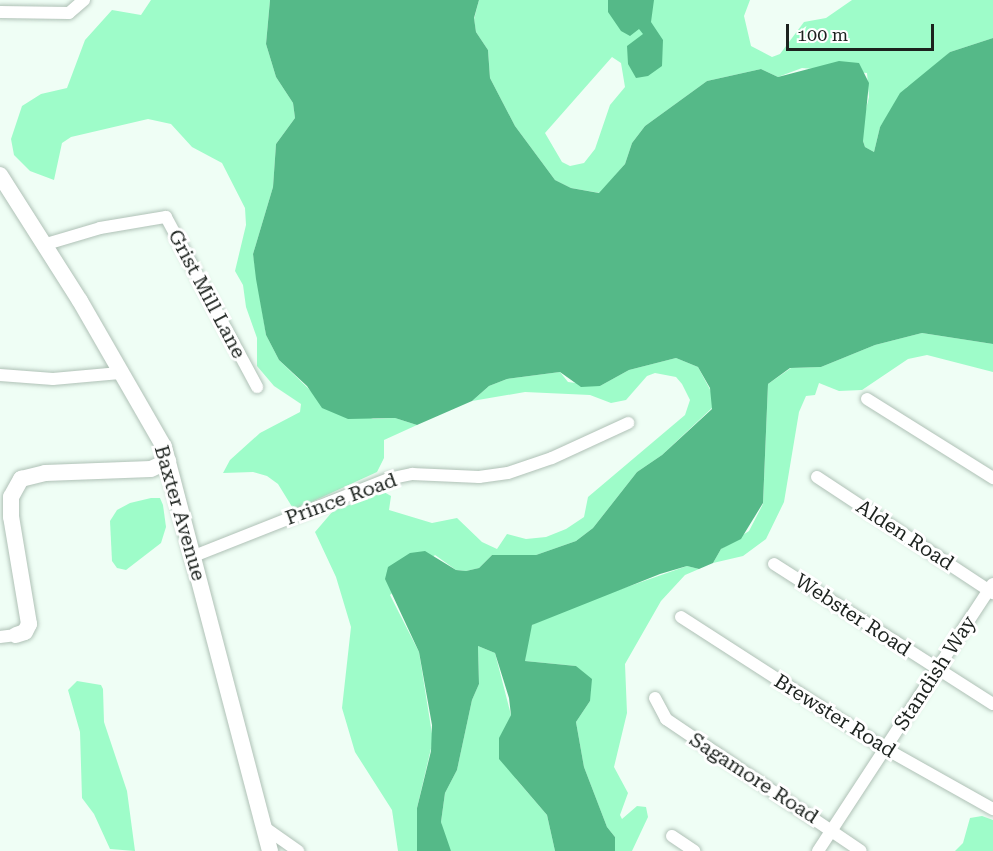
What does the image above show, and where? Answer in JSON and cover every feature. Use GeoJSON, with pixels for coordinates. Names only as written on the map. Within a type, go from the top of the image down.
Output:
{"type":"FeatureCollection","features":[{"type":"Feature","properties":{"kind":"street"},"geometry":{"type":"LineString","coordinates":[[0,12],[69,13],[84,0]]}},
{"type":"Feature","properties":{"kind":"street","name":"Baxter Avenue"},"geometry":{"type":"LineString","coordinates":[[0,176],[154,428],[168,461],[270,851]]}},
{"type":"Feature","properties":{"kind":"street","name":"Grist Mill Lane"},"geometry":{"type":"LineString","coordinates":[[43,245],[100,228],[166,217],[257,387]]}},
{"type":"Feature","properties":{"kind":"street"},"geometry":{"type":"LineString","coordinates":[[0,375],[53,379],[120,373]]}},
{"type":"Feature","properties":{"kind":"street"},"geometry":{"type":"LineString","coordinates":[[867,399],[993,478]]}},
{"type":"Feature","properties":{"kind":"street","name":"Prince Road"},"geometry":{"type":"LineString","coordinates":[[194,556],[388,479],[412,474],[479,477],[508,473],[552,458],[628,423]]}},
{"type":"Feature","properties":{"kind":"street"},"geometry":{"type":"LineString","coordinates":[[8,636],[29,629],[5,517],[10,497],[21,479],[45,473],[151,469],[168,461]]}},
{"type":"Feature","properties":{"kind":"street","name":"Alden Road"},"geometry":{"type":"LineString","coordinates":[[817,477],[992,589]]}},
{"type":"Feature","properties":{"kind":"street","name":"Webster Road"},"geometry":{"type":"LineString","coordinates":[[774,564],[993,704]]}},
{"type":"Feature","properties":{"kind":"street","name":"Standish Way"},"geometry":{"type":"LineString","coordinates":[[818,851],[992,589]]}},
{"type":"Feature","properties":{"kind":"street","name":"Brewster Road"},"geometry":{"type":"LineString","coordinates":[[681,617],[886,749],[993,809]]}},
{"type":"Feature","properties":{"kind":"street","name":"Sagamore Road"},"geometry":{"type":"LineString","coordinates":[[655,698],[666,719],[832,829],[861,851]]}},
{"type":"Feature","properties":{"kind":"street"},"geometry":{"type":"LineString","coordinates":[[264,827],[298,851]]}},
{"type":"Feature","properties":{"kind":"street"},"geometry":{"type":"LineString","coordinates":[[672,836],[694,851]]}},
{"type":"Feature","properties":{"kind":"shaded area"},"geometry":{"type":"Polygon","coordinates":[[[151,0],[270,0],[266,44],[276,77],[293,103],[295,118],[276,144],[273,187],[253,254],[266,335],[279,360],[313,393],[373,419],[395,418],[417,425],[384,440],[384,458],[377,472],[294,510],[278,484],[267,476],[253,472],[223,473],[230,460],[260,433],[300,412],[301,404],[274,386],[257,366],[257,338],[246,307],[243,285],[235,271],[246,225],[245,208],[222,163],[192,147],[171,124],[148,119],[71,137],[62,143],[54,180],[30,171],[14,155],[11,139],[22,106],[41,94],[67,88],[85,40],[112,10],[141,15],[151,0]]]}},
{"type":"Feature","properties":{"kind":"shaded area"},"geometry":{"type":"Polygon","coordinates":[[[270,0],[479,0],[474,18],[476,32],[488,50],[490,78],[515,126],[555,180],[571,188],[599,193],[625,164],[632,143],[645,126],[707,81],[761,69],[778,77],[839,61],[859,63],[869,83],[863,141],[865,147],[874,152],[880,127],[900,93],[950,52],[993,38],[993,344],[922,333],[875,345],[821,367],[790,368],[768,384],[763,503],[741,539],[721,549],[713,563],[699,569],[687,566],[660,574],[532,625],[525,661],[576,666],[592,679],[590,701],[576,722],[584,767],[607,827],[615,837],[615,851],[555,851],[547,815],[499,759],[499,738],[511,715],[509,698],[495,653],[478,646],[479,684],[472,700],[457,770],[445,793],[441,822],[451,851],[417,851],[417,808],[431,751],[432,725],[419,652],[385,579],[388,567],[410,553],[425,551],[456,570],[466,571],[479,568],[492,555],[536,555],[576,541],[593,528],[637,472],[662,455],[712,409],[710,388],[698,367],[676,358],[629,370],[600,386],[581,387],[560,372],[507,379],[489,386],[472,401],[417,425],[395,418],[348,419],[322,408],[307,386],[279,360],[266,335],[256,279],[253,254],[273,187],[276,144],[295,118],[293,103],[276,77],[266,44],[270,0]]]}},
{"type":"Feature","properties":{"kind":"shaded area"},"geometry":{"type":"Polygon","coordinates":[[[479,0],[750,0],[744,16],[751,46],[772,57],[780,54],[804,22],[826,18],[852,0],[993,0],[993,38],[950,52],[918,82],[907,87],[880,127],[874,152],[865,147],[863,141],[862,125],[869,97],[867,73],[802,68],[778,77],[761,69],[707,81],[645,126],[632,143],[625,164],[600,193],[571,188],[555,180],[515,126],[490,78],[488,50],[476,32],[474,19],[479,0]],[[612,57],[545,133],[562,162],[570,166],[584,163],[595,149],[610,105],[625,87],[621,63],[612,57]]]}},
{"type":"Feature","properties":{"kind":"shaded area"},"geometry":{"type":"Polygon","coordinates":[[[608,0],[654,0],[651,22],[663,40],[662,66],[648,76],[636,78],[628,64],[627,46],[643,34],[639,29],[630,36],[621,31],[608,12],[608,0]]]}},
{"type":"Feature","properties":{"kind":"shaded area"},"geometry":{"type":"Polygon","coordinates":[[[922,333],[993,344],[993,372],[927,355],[908,359],[862,390],[839,391],[819,383],[815,395],[806,396],[799,412],[784,502],[766,539],[743,556],[713,563],[721,549],[749,531],[763,504],[768,384],[791,368],[821,367],[875,345],[922,333]]]}},
{"type":"Feature","properties":{"kind":"shaded area"},"geometry":{"type":"Polygon","coordinates":[[[676,358],[698,367],[713,395],[712,408],[662,455],[637,472],[593,528],[576,541],[536,555],[492,555],[479,568],[466,571],[456,570],[435,555],[390,595],[419,652],[433,740],[417,808],[417,851],[398,851],[392,810],[355,752],[342,708],[351,627],[336,577],[315,532],[333,511],[384,492],[391,496],[389,510],[432,523],[457,518],[482,542],[497,549],[507,534],[526,539],[546,537],[566,529],[584,517],[588,497],[685,415],[690,400],[682,384],[676,377],[655,373],[647,376],[626,400],[611,403],[590,395],[525,392],[472,401],[489,386],[507,379],[560,372],[568,382],[600,386],[629,370],[676,358]]]}},
{"type":"Feature","properties":{"kind":"shaded area"},"geometry":{"type":"Polygon","coordinates":[[[160,498],[163,505],[166,527],[161,543],[126,570],[117,568],[112,561],[110,521],[117,510],[130,503],[160,498]]]}},
{"type":"Feature","properties":{"kind":"shaded area"},"geometry":{"type":"Polygon","coordinates":[[[687,566],[699,569],[685,575],[661,601],[625,664],[627,713],[614,767],[628,793],[620,815],[622,819],[637,806],[646,807],[648,817],[632,851],[615,851],[615,837],[607,827],[584,767],[576,722],[590,701],[576,666],[525,661],[527,638],[532,625],[558,611],[687,566]]]}},
{"type":"Feature","properties":{"kind":"shaded area"},"geometry":{"type":"Polygon","coordinates":[[[478,646],[495,653],[511,715],[507,725],[516,779],[547,815],[555,851],[451,851],[446,843],[441,822],[445,793],[457,770],[472,700],[479,684],[478,646]]]}},
{"type":"Feature","properties":{"kind":"shaded area"},"geometry":{"type":"Polygon","coordinates":[[[77,681],[101,685],[103,689],[104,722],[127,791],[135,851],[110,849],[94,814],[82,798],[80,732],[68,690],[77,681]]]}},
{"type":"Feature","properties":{"kind":"shaded area"},"geometry":{"type":"Polygon","coordinates":[[[982,816],[993,820],[993,851],[955,851],[963,843],[970,818],[982,816]]]}}]}
